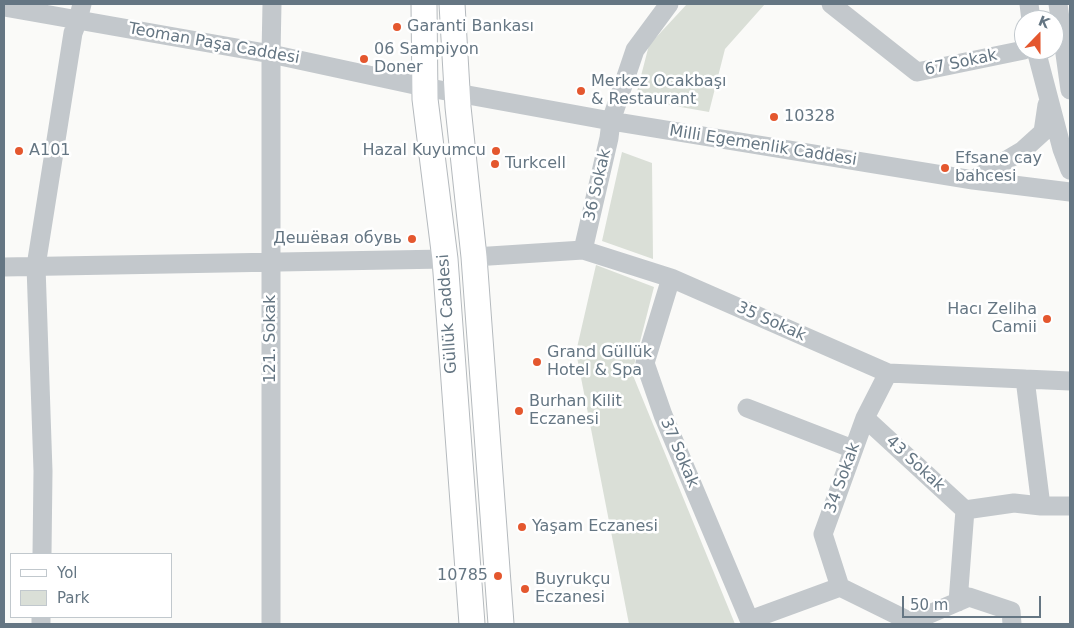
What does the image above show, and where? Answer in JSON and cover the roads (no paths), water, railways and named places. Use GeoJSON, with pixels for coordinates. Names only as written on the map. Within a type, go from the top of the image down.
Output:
{"type":"FeatureCollection","features":[{"type":"Feature","properties":{"kind":"main road","name":"Güllük Caddesi"},"geometry":{"type":"LineString","coordinates":[[424,4],[424,87],[445,259],[472,624]]}},
{"type":"Feature","properties":{"kind":"main road","name":"Güllük Caddesi"},"geometry":{"type":"LineString","coordinates":[[452,4],[457,93],[474,257],[501,624]]}},
{"type":"Feature","properties":{"kind":"street","name":"121. Sokak"},"geometry":{"type":"LineString","coordinates":[[271,624],[272,4]]}},
{"type":"Feature","properties":{"kind":"street","name":"36 Sokak"},"geometry":{"type":"LineString","coordinates":[[583,250],[609,138],[610,121],[635,50],[669,4]]}},
{"type":"Feature","properties":{"kind":"street","name":"67 Sokak"},"geometry":{"type":"LineString","coordinates":[[831,4],[917,72],[1014,52]]}},
{"type":"Feature","properties":{"kind":"street"},"geometry":{"type":"LineString","coordinates":[[1058,4],[1068,60],[1070,90]]}},
{"type":"Feature","properties":{"kind":"street","name":"Teoman Paşa Caddesi"},"geometry":{"type":"LineString","coordinates":[[4,8],[80,12],[457,93]]}},
{"type":"Feature","properties":{"kind":"street"},"geometry":{"type":"LineString","coordinates":[[42,553],[43,471],[36,266],[73,33],[80,12]]}},
{"type":"Feature","properties":{"kind":"street"},"geometry":{"type":"LineString","coordinates":[[1039,60],[1062,149],[1070,170]]}},
{"type":"Feature","properties":{"kind":"street","name":"Milli Egemenlik Caddesi"},"geometry":{"type":"LineString","coordinates":[[457,93],[610,121],[973,180],[1070,192]]}},
{"type":"Feature","properties":{"kind":"street"},"geometry":{"type":"LineString","coordinates":[[973,180],[1022,151],[1043,132],[1048,96]]}},
{"type":"Feature","properties":{"kind":"street","name":"35 Sokak"},"geometry":{"type":"LineString","coordinates":[[474,257],[583,250],[671,278],[888,373],[1070,381]]}},
{"type":"Feature","properties":{"kind":"street"},"geometry":{"type":"LineString","coordinates":[[4,267],[445,259]]}},
{"type":"Feature","properties":{"kind":"street","name":"37 Sokak"},"geometry":{"type":"LineString","coordinates":[[671,278],[645,363],[663,415],[750,622]]}},
{"type":"Feature","properties":{"kind":"street","name":"34 Sokak"},"geometry":{"type":"LineString","coordinates":[[840,587],[823,534],[865,418],[888,373]]}},
{"type":"Feature","properties":{"kind":"street"},"geometry":{"type":"LineString","coordinates":[[1026,379],[1040,506]]}},
{"type":"Feature","properties":{"kind":"street"},"geometry":{"type":"LineString","coordinates":[[747,408],[853,449]]}},
{"type":"Feature","properties":{"kind":"street","name":"43 Sokak"},"geometry":{"type":"LineString","coordinates":[[865,418],[965,510]]}},
{"type":"Feature","properties":{"kind":"street"},"geometry":{"type":"LineString","coordinates":[[958,602],[965,510],[1014,503],[1040,506],[1070,506]]}},
{"type":"Feature","properties":{"kind":"street"},"geometry":{"type":"LineString","coordinates":[[750,622],[840,587],[911,623],[969,597],[1011,612],[1012,624]]}},
{"type":"Feature","properties":{"kind":"place","name":"Garanti Bankası"},"geometry":{"type":"Point","coordinates":[397,27]}},
{"type":"Feature","properties":{"kind":"place","name":"06 Sampiyon Doner"},"geometry":{"type":"Point","coordinates":[364,59]}},
{"type":"Feature","properties":{"kind":"place","name":"Merkez Ocakbaşı & Restaurant"},"geometry":{"type":"Point","coordinates":[581,91]}},
{"type":"Feature","properties":{"kind":"place","name":"10328"},"geometry":{"type":"Point","coordinates":[774,117]}},
{"type":"Feature","properties":{"kind":"place","name":"A101"},"geometry":{"type":"Point","coordinates":[19,151]}},
{"type":"Feature","properties":{"kind":"place","name":"Hazal Kuyumcu"},"geometry":{"type":"Point","coordinates":[496,151]}},
{"type":"Feature","properties":{"kind":"place","name":"Turkcell"},"geometry":{"type":"Point","coordinates":[495,164]}},
{"type":"Feature","properties":{"kind":"place","name":"Efsane cay bahcesi"},"geometry":{"type":"Point","coordinates":[945,168]}},
{"type":"Feature","properties":{"kind":"place","name":"Дешёвая обувь"},"geometry":{"type":"Point","coordinates":[412,239]}},
{"type":"Feature","properties":{"kind":"place","name":"Hacı Zeliha Camii"},"geometry":{"type":"Point","coordinates":[1047,319]}},
{"type":"Feature","properties":{"kind":"place","name":"Grand Güllük Hotel & Spa"},"geometry":{"type":"Point","coordinates":[537,362]}},
{"type":"Feature","properties":{"kind":"place","name":"Burhan Kilit Eczanesi"},"geometry":{"type":"Point","coordinates":[519,411]}},
{"type":"Feature","properties":{"kind":"place","name":"Yaşam Eczanesi"},"geometry":{"type":"Point","coordinates":[522,527]}},
{"type":"Feature","properties":{"kind":"place","name":"10785"},"geometry":{"type":"Point","coordinates":[498,576]}},
{"type":"Feature","properties":{"kind":"place","name":"Buyrukçu Eczanesi"},"geometry":{"type":"Point","coordinates":[525,589]}}]}
